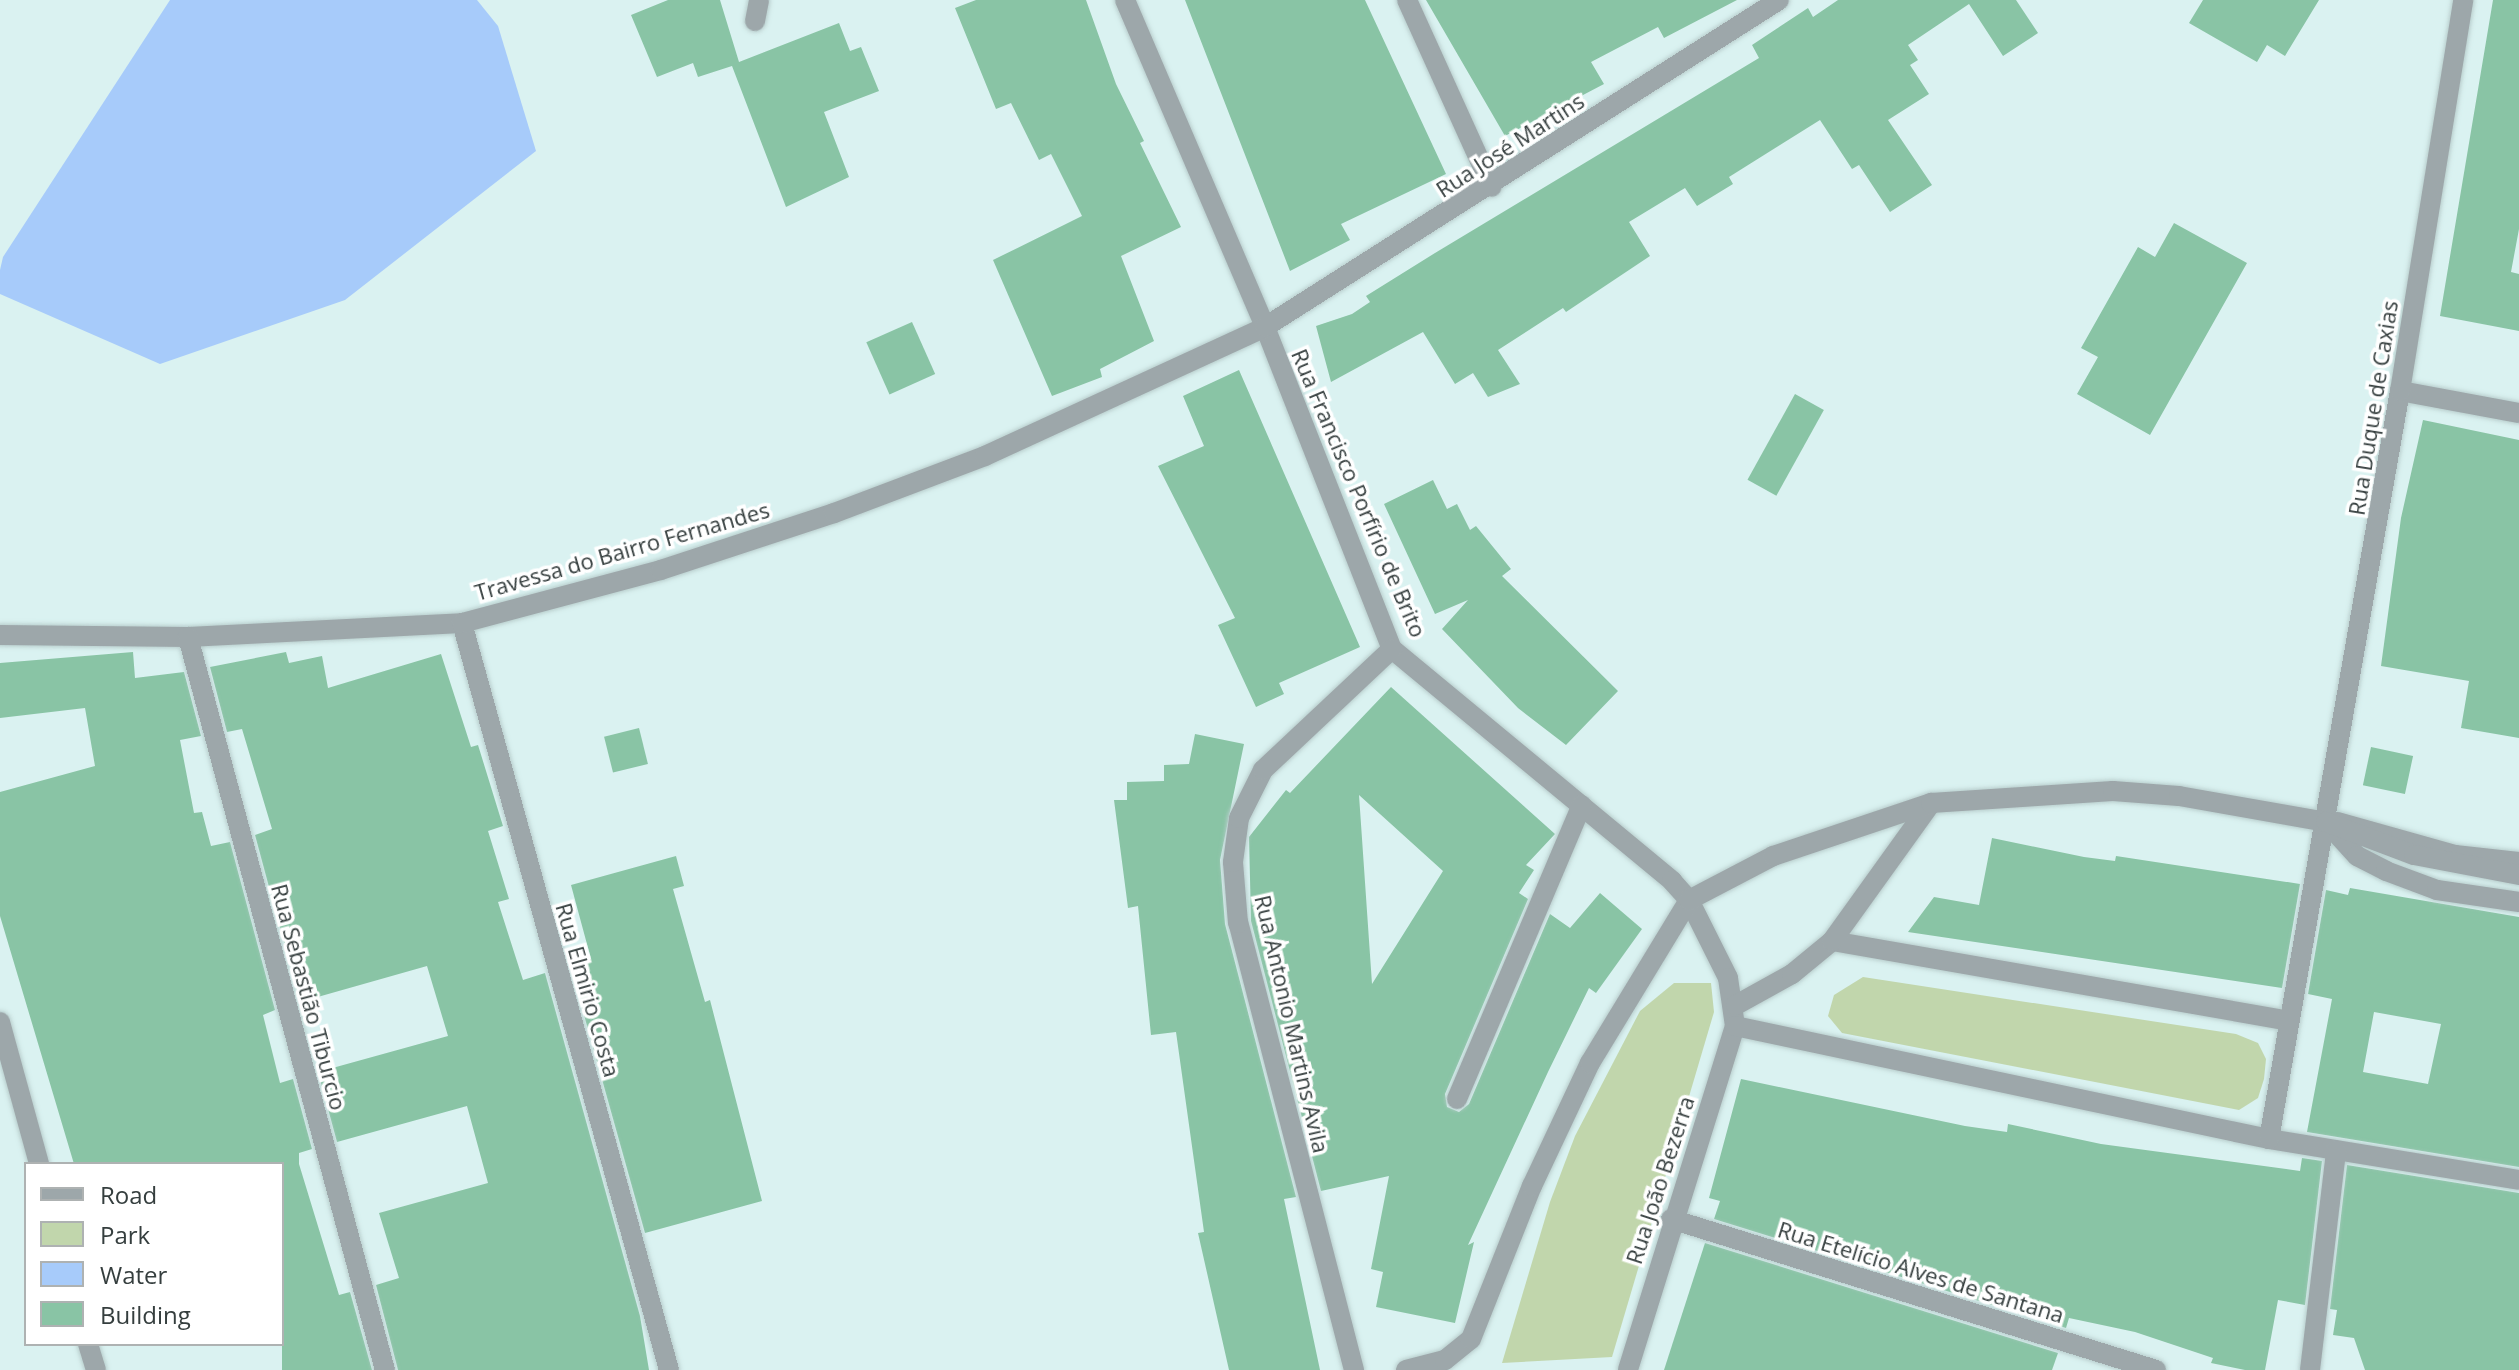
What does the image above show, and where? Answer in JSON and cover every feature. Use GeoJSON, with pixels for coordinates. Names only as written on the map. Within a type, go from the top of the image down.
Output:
{"type":"FeatureCollection","features":[{"type":"Feature","properties":{"kind":"street"},"geometry":{"type":"LineString","coordinates":[[755,21],[759,0]]}},
{"type":"Feature","properties":{"kind":"street","name":"Rua Francisco Porfírio de Brito"},"geometry":{"type":"LineString","coordinates":[[1125,0],[1265,327],[1392,649],[1636,847],[1689,900]]}},
{"type":"Feature","properties":{"kind":"street"},"geometry":{"type":"LineString","coordinates":[[1407,0],[1492,187]]}},
{"type":"Feature","properties":{"kind":"street","name":"Rua José Martins"},"geometry":{"type":"LineString","coordinates":[[1265,327],[1492,187],[1779,0]]}},
{"type":"Feature","properties":{"kind":"street","name":"Rua Duque de Caxias"},"geometry":{"type":"LineString","coordinates":[[2269,1139],[2400,391],[2463,0]]}},
{"type":"Feature","properties":{"kind":"street","name":"Travessa do Bairro Fernandes"},"geometry":{"type":"LineString","coordinates":[[0,635],[188,637],[462,623],[661,570],[834,513],[985,456],[1265,327]]}},
{"type":"Feature","properties":{"kind":"street"},"geometry":{"type":"LineString","coordinates":[[2400,391],[2519,413]]}},
{"type":"Feature","properties":{"kind":"street","name":"Rua Elmirio Costa"},"geometry":{"type":"LineString","coordinates":[[462,623],[669,1370]]}},
{"type":"Feature","properties":{"kind":"street","name":"Rua Sebastião Tiburcio"},"geometry":{"type":"LineString","coordinates":[[188,637],[385,1370]]}},
{"type":"Feature","properties":{"kind":"street","name":"Rua Antonio Martins Avila"},"geometry":{"type":"LineString","coordinates":[[1354,1370],[1238,923],[1233,862],[1239,818],[1263,770],[1392,649]]}},
{"type":"Feature","properties":{"kind":"street"},"geometry":{"type":"LineString","coordinates":[[1406,1370],[1445,1360],[1471,1339],[1532,1186],[1590,1063],[1689,900],[1773,856],[1931,803],[2113,791],[2179,796],[2326,822],[2414,855],[2519,875]]}},
{"type":"Feature","properties":{"kind":"street"},"geometry":{"type":"LineString","coordinates":[[1689,900],[1736,1005],[1792,974],[1832,941],[1931,803]]}},
{"type":"Feature","properties":{"kind":"street"},"geometry":{"type":"LineString","coordinates":[[1457,1099],[1582,805]]}},
{"type":"Feature","properties":{"kind":"street"},"geometry":{"type":"LineString","coordinates":[[2326,822],[2348,821],[2455,855],[2519,862]]}},
{"type":"Feature","properties":{"kind":"street"},"geometry":{"type":"LineString","coordinates":[[2326,822],[2357,856],[2386,871],[2437,890],[2519,902]]}},
{"type":"Feature","properties":{"kind":"street"},"geometry":{"type":"LineString","coordinates":[[1832,941],[2289,1021]]}},
{"type":"Feature","properties":{"kind":"street","name":"Rua João Bezerra"},"geometry":{"type":"LineString","coordinates":[[1628,1370],[1671,1219],[1735,1026],[1736,1005]]}},
{"type":"Feature","properties":{"kind":"street"},"geometry":{"type":"LineString","coordinates":[[0,1022],[38,1162]]}},
{"type":"Feature","properties":{"kind":"street"},"geometry":{"type":"LineString","coordinates":[[1735,1026],[2269,1139],[2519,1180]]}},
{"type":"Feature","properties":{"kind":"street"},"geometry":{"type":"LineString","coordinates":[[2310,1370],[2336,1151]]}},
{"type":"Feature","properties":{"kind":"street","name":"Rua Etelício Alves de Santana"},"geometry":{"type":"LineString","coordinates":[[1671,1219],[2156,1370]]}},
{"type":"Feature","properties":{"kind":"street"},"geometry":{"type":"LineString","coordinates":[[89,1346],[96,1370]]}},
{"type":"Feature","properties":{"kind":"green space"},"geometry":{"type":"Polygon","coordinates":[[[1863,977],[2236,1034],[2258,1043],[2266,1059],[2264,1079],[2258,1098],[2239,1110],[1842,1033],[1828,1016],[1834,995],[1863,977]]]}},
{"type":"Feature","properties":{"kind":"green space"},"geometry":{"type":"Polygon","coordinates":[[[1674,983],[1711,983],[1714,1012],[1612,1357],[1502,1363],[1550,1202],[1575,1136],[1640,1011],[1674,983]]]}},
{"type":"Feature","properties":{"kind":"water"},"geometry":{"type":"Polygon","coordinates":[[[170,0],[477,0],[498,26],[536,151],[345,300],[160,364],[0,294],[0,270],[3,257],[170,0]]]}},
{"type":"Feature","properties":{"kind":"building"},"geometry":{"type":"Polygon","coordinates":[[[668,0],[720,0],[739,62],[839,23],[850,51],[861,47],[879,91],[824,112],[849,177],[786,207],[732,66],[698,77],[693,63],[657,77],[631,15],[668,0]]]}},
{"type":"Feature","properties":{"kind":"building"},"geometry":{"type":"Polygon","coordinates":[[[976,0],[1086,0],[1116,84],[1144,141],[1140,143],[1181,227],[1121,256],[1154,341],[1100,369],[1102,377],[1052,396],[993,260],[1082,216],[1051,154],[1039,160],[1011,103],[996,109],[955,8],[976,0]]]}},
{"type":"Feature","properties":{"kind":"building"},"geometry":{"type":"Polygon","coordinates":[[[1185,0],[1365,0],[1446,174],[1341,224],[1350,240],[1290,271],[1185,0]]]}},
{"type":"Feature","properties":{"kind":"building"},"geometry":{"type":"Polygon","coordinates":[[[1426,0],[1737,0],[1664,38],[1658,27],[1591,62],[1604,84],[1505,136],[1426,0]]]}},
{"type":"Feature","properties":{"kind":"building"},"geometry":{"type":"Polygon","coordinates":[[[1838,0],[2016,0],[2038,33],[2003,56],[1969,4],[1908,45],[1918,60],[1910,65],[1929,94],[1888,120],[1932,185],[1890,212],[1859,165],[1852,169],[1820,120],[1729,177],[1733,184],[1697,206],[1685,188],[1629,222],[1650,256],[1566,312],[1563,308],[1498,350],[1520,384],[1488,397],[1473,373],[1455,384],[1423,332],[1331,382],[1316,326],[1352,314],[1370,302],[1366,296],[1759,58],[1752,45],[1808,8],[1813,17],[1838,0]]]}},
{"type":"Feature","properties":{"kind":"building"},"geometry":{"type":"Polygon","coordinates":[[[2203,0],[2319,0],[2285,56],[2267,45],[2257,62],[2189,23],[2203,0]]]}},
{"type":"Feature","properties":{"kind":"building"},"geometry":{"type":"Polygon","coordinates":[[[2493,0],[2519,0],[2519,229],[2511,272],[2519,274],[2519,331],[2440,316],[2493,0]]]}},
{"type":"Feature","properties":{"kind":"building"},"geometry":{"type":"Polygon","coordinates":[[[2174,223],[2247,263],[2150,435],[2077,394],[2098,357],[2081,348],[2138,247],[2155,257],[2174,223]]]}},
{"type":"Feature","properties":{"kind":"building"},"geometry":{"type":"Polygon","coordinates":[[[912,322],[935,374],[890,394],[866,342],[912,322]]]}},
{"type":"Feature","properties":{"kind":"building"},"geometry":{"type":"Polygon","coordinates":[[[1239,370],[1360,647],[1279,683],[1284,694],[1256,707],[1218,625],[1235,618],[1158,466],[1204,446],[1183,396],[1239,370]]]}},
{"type":"Feature","properties":{"kind":"building"},"geometry":{"type":"Polygon","coordinates":[[[1795,394],[1824,410],[1776,496],[1747,480],[1795,394]]]}},
{"type":"Feature","properties":{"kind":"building"},"geometry":{"type":"Polygon","coordinates":[[[2423,420],[2519,440],[2519,738],[2461,728],[2469,681],[2381,666],[2401,518],[2423,420]]]}},
{"type":"Feature","properties":{"kind":"building"},"geometry":{"type":"Polygon","coordinates":[[[1433,480],[1447,509],[1457,504],[1470,530],[1476,526],[1511,569],[1502,576],[1618,691],[1566,745],[1518,708],[1442,629],[1468,600],[1435,614],[1384,504],[1433,480]]]}},
{"type":"Feature","properties":{"kind":"building"},"geometry":{"type":"Polygon","coordinates":[[[133,652],[135,678],[184,672],[201,736],[180,740],[194,813],[202,812],[211,846],[230,842],[275,1010],[263,1015],[280,1083],[293,1079],[312,1149],[299,1153],[299,1164],[339,1295],[350,1292],[372,1370],[282,1370],[284,1162],[73,1162],[0,916],[0,792],[95,766],[85,708],[0,718],[0,663],[133,652]]]}},
{"type":"Feature","properties":{"kind":"building"},"geometry":{"type":"Polygon","coordinates":[[[286,652],[289,663],[322,656],[328,688],[441,654],[471,747],[478,745],[503,826],[488,831],[509,899],[498,902],[523,980],[545,973],[640,1316],[649,1370],[398,1370],[376,1285],[399,1278],[379,1213],[488,1183],[467,1106],[337,1142],[318,1072],[448,1036],[427,966],[300,1002],[255,835],[272,829],[242,729],[227,732],[210,667],[286,652]]]}},
{"type":"Feature","properties":{"kind":"building"},"geometry":{"type":"Polygon","coordinates":[[[1391,687],[1555,834],[1526,865],[1534,870],[1519,893],[1528,899],[1445,1094],[1447,1107],[1459,1112],[1469,1104],[1550,914],[1570,928],[1600,893],[1642,929],[1596,993],[1589,988],[1548,1072],[1468,1245],[1474,1242],[1455,1323],[1376,1307],[1383,1272],[1371,1269],[1389,1176],[1321,1191],[1251,921],[1249,837],[1286,790],[1290,793],[1391,687]],[[1359,795],[1372,984],[1443,871],[1359,795]]]}},
{"type":"Feature","properties":{"kind":"building"},"geometry":{"type":"Polygon","coordinates":[[[639,728],[648,764],[613,773],[604,737],[639,728]]]}},
{"type":"Feature","properties":{"kind":"building"},"geometry":{"type":"Polygon","coordinates":[[[1195,734],[1244,744],[1220,860],[1225,924],[1296,1197],[1284,1199],[1320,1370],[1229,1370],[1198,1233],[1204,1232],[1176,1032],[1151,1035],[1138,906],[1128,908],[1114,800],[1127,800],[1127,782],[1164,781],[1164,765],[1189,764],[1195,734]]]}},
{"type":"Feature","properties":{"kind":"building"},"geometry":{"type":"Polygon","coordinates":[[[2371,747],[2413,756],[2405,794],[2363,785],[2371,747]]]}},
{"type":"Feature","properties":{"kind":"building"},"geometry":{"type":"Polygon","coordinates":[[[1992,838],[2084,857],[2115,861],[2116,856],[2300,884],[2282,988],[1908,932],[1934,897],[1979,905],[1992,838]]]}},
{"type":"Feature","properties":{"kind":"building"},"geometry":{"type":"Polygon","coordinates":[[[676,856],[684,886],[673,889],[705,1002],[710,1000],[762,1201],[645,1233],[570,965],[591,959],[571,885],[676,856]]]}},
{"type":"Feature","properties":{"kind":"building"},"geometry":{"type":"Polygon","coordinates":[[[2350,888],[2519,917],[2519,1167],[2307,1132],[2332,999],[2308,994],[2326,890],[2348,895],[2350,888]],[[2374,1012],[2363,1072],[2428,1084],[2441,1024],[2374,1012]]]}},
{"type":"Feature","properties":{"kind":"building"},"geometry":{"type":"Polygon","coordinates":[[[1741,1079],[2007,1132],[2008,1124],[2101,1144],[2300,1171],[2302,1158],[2322,1161],[2305,1305],[2278,1300],[2265,1370],[2245,1370],[2211,1363],[2213,1358],[2135,1332],[2069,1318],[2066,1328],[1714,1219],[1720,1201],[1709,1198],[1741,1079]]]}},
{"type":"Feature","properties":{"kind":"building"},"geometry":{"type":"Polygon","coordinates":[[[2347,1165],[2519,1193],[2519,1370],[2365,1370],[2354,1338],[2333,1335],[2337,1310],[2330,1309],[2347,1165]]]}},
{"type":"Feature","properties":{"kind":"building"},"geometry":{"type":"Polygon","coordinates":[[[1705,1243],[2058,1353],[2052,1370],[1664,1370],[1705,1243]]]}}]}
